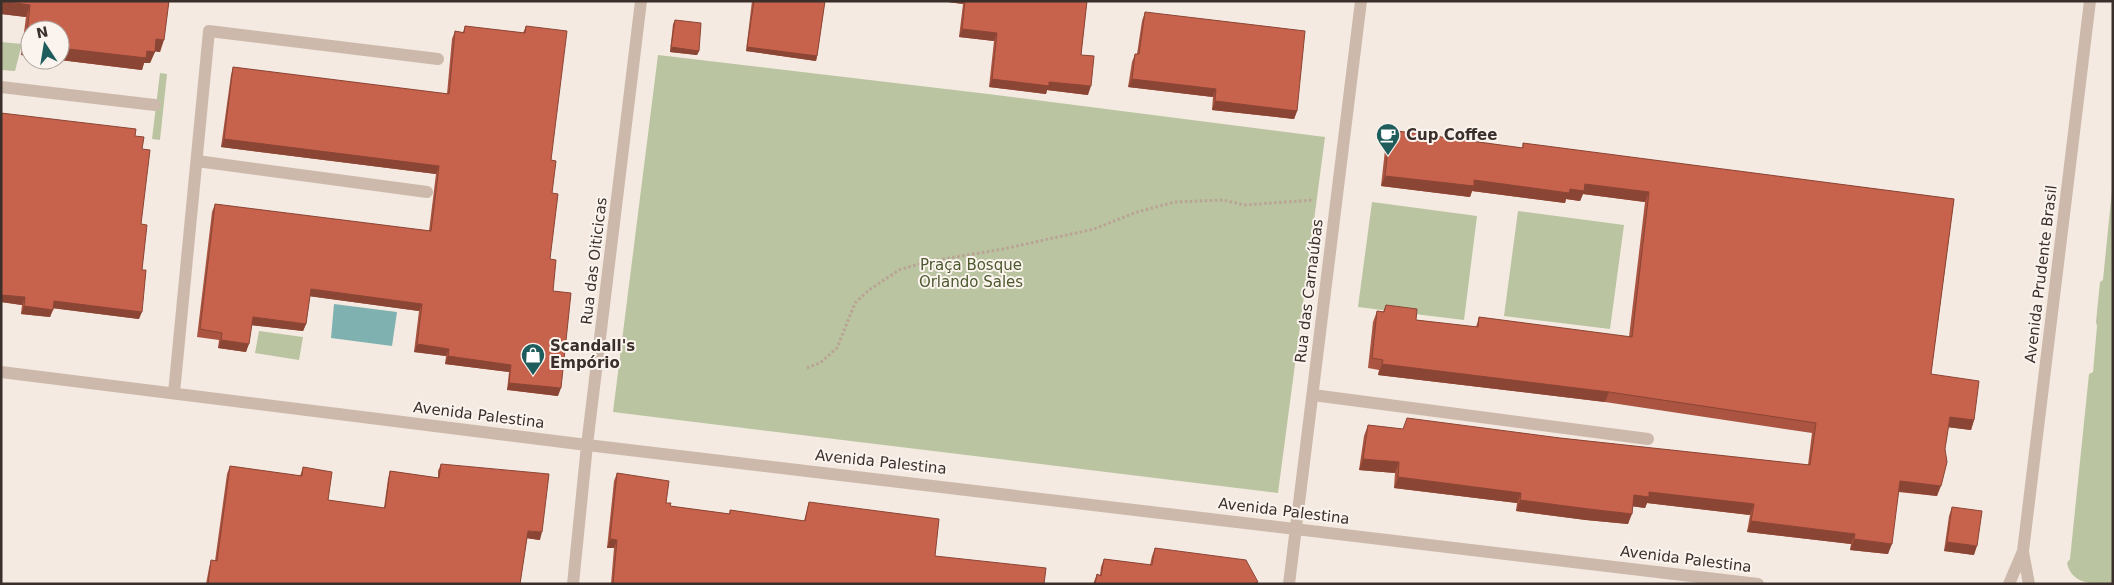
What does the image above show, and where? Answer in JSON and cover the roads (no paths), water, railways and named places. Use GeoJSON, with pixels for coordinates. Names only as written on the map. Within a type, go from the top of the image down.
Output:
{"type":"FeatureCollection","features":[{"type":"Feature","properties":{"kind":"street","name":"Rua das Oiticicas"},"geometry":{"type":"LineString","coordinates":[[573,584],[587,445],[641,1]]}},
{"type":"Feature","properties":{"kind":"street","name":"Rua das Carnaúbas"},"geometry":{"type":"LineString","coordinates":[[1289,584],[1361,1]]}},
{"type":"Feature","properties":{"kind":"street","name":"Avenida Prudente Brasil"},"geometry":{"type":"LineString","coordinates":[[2009,584],[2023,551],[2090,1]]}},
{"type":"Feature","properties":{"kind":"street"},"geometry":{"type":"LineString","coordinates":[[174,393],[209,31],[438,59]]}},
{"type":"Feature","properties":{"kind":"street"},"geometry":{"type":"LineString","coordinates":[[1,87],[155,105]]}},
{"type":"Feature","properties":{"kind":"street"},"geometry":{"type":"LineString","coordinates":[[197,161],[427,192]]}},
{"type":"Feature","properties":{"kind":"street","name":"Avenida Palestina"},"geometry":{"type":"LineString","coordinates":[[1,372],[587,445],[1758,584]]}},
{"type":"Feature","properties":{"kind":"street"},"geometry":{"type":"LineString","coordinates":[[1313,395],[1648,438]]}},
{"type":"Feature","properties":{"kind":"street","name":"Avenida Prudente Brasil"},"geometry":{"type":"LineString","coordinates":[[2023,551],[2029,584]]}},
{"type":"Feature","properties":{"kind":"water"},"geometry":{"type":"Polygon","coordinates":[[[334,304],[397,312],[392,346],[331,338],[334,304]]]}},
{"type":"Feature","properties":{"kind":"place","name":"Cup Coffee"},"geometry":{"type":"Point","coordinates":[1388,156]}},
{"type":"Feature","properties":{"kind":"place","name":"Scandall's Empório"},"geometry":{"type":"Point","coordinates":[533,376]}},
{"type":"Feature","properties":{"kind":"park label","name":"Praça Bosque Orlando Sales"},"geometry":{"type":"Point","coordinates":[971,274]}}]}
